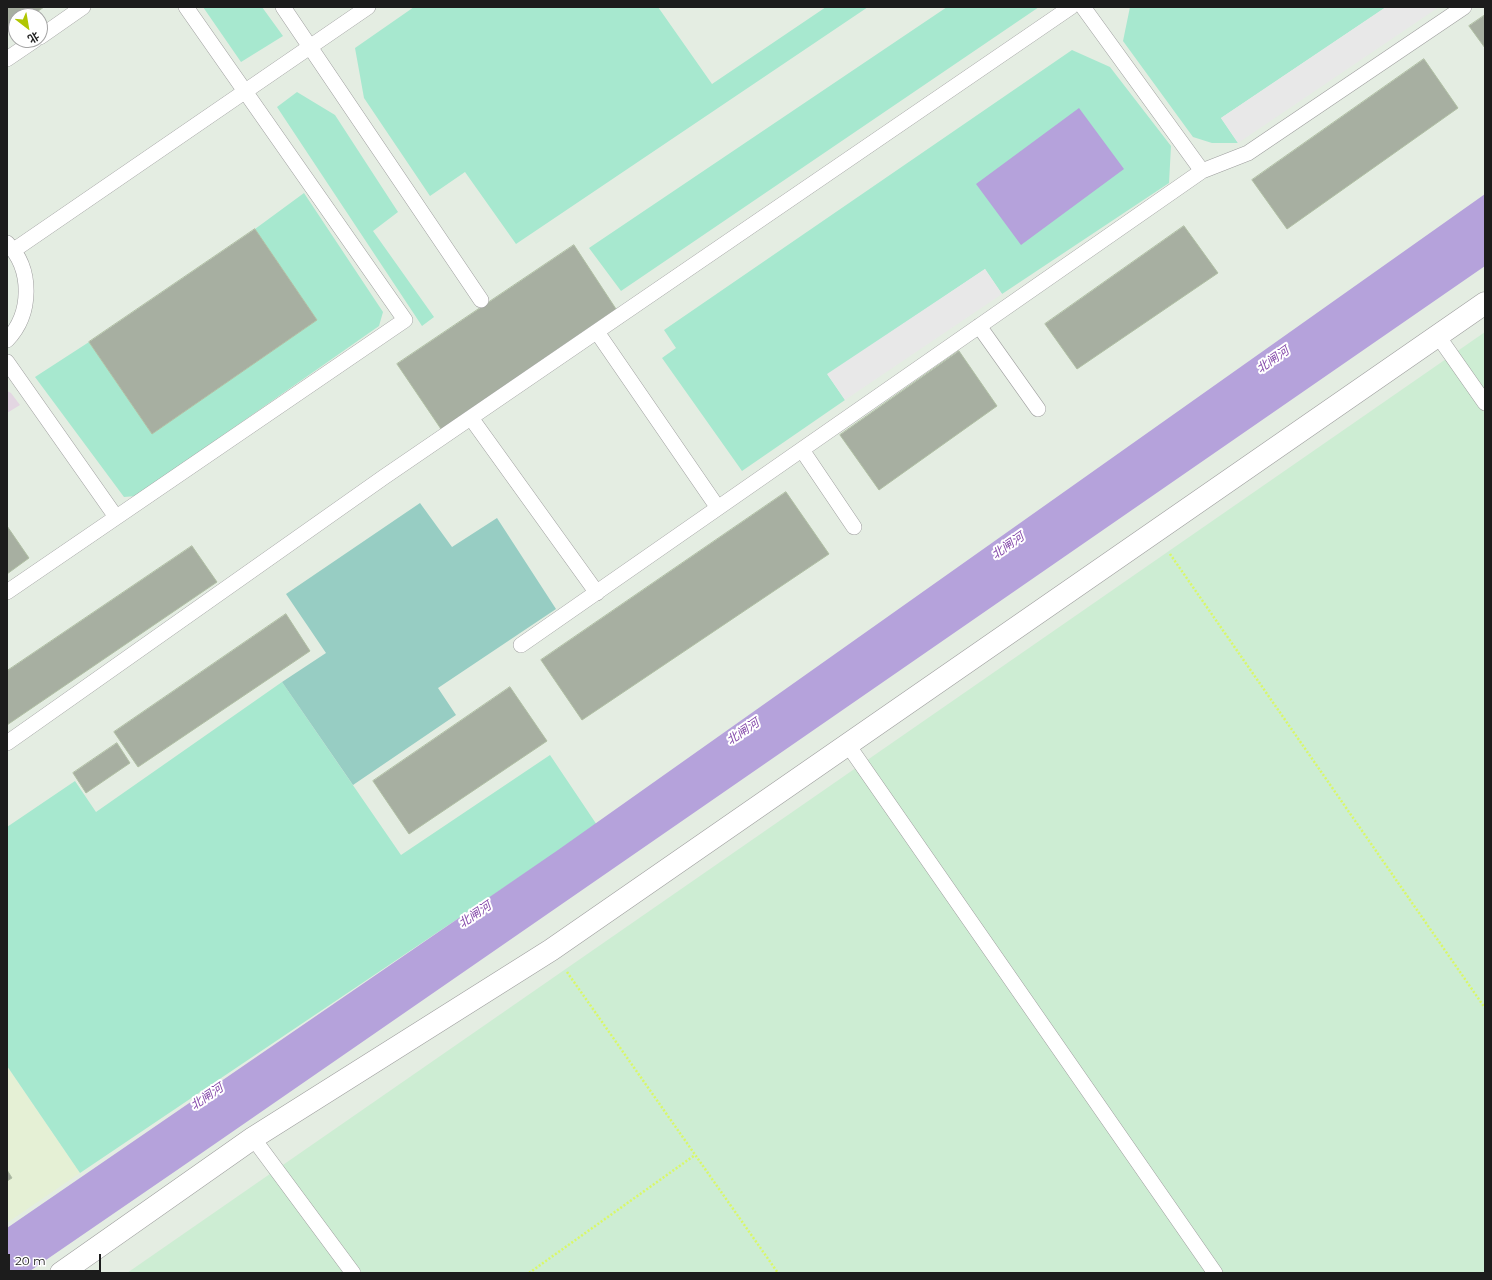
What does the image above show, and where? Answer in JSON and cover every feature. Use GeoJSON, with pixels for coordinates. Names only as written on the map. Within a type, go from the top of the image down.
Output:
{"type":"FeatureCollection","features":[{"type":"Feature","properties":{"kind":"street"},"geometry":{"type":"LineString","coordinates":[[61,1273],[253,1138],[552,950],[1485,303]]}},
{"type":"Feature","properties":{"kind":"lane"},"geometry":{"type":"LineString","coordinates":[[48,31],[83,7]]}},
{"type":"Feature","properties":{"kind":"lane"},"geometry":{"type":"LineString","coordinates":[[7,592],[405,320],[186,7]]}},
{"type":"Feature","properties":{"kind":"lane"},"geometry":{"type":"LineString","coordinates":[[283,7],[481,300]]}},
{"type":"Feature","properties":{"kind":"lane"},"geometry":{"type":"LineString","coordinates":[[7,340],[14,333],[24,313],[27,291],[24,270],[11,246],[246,92],[368,7]]}},
{"type":"Feature","properties":{"kind":"lane"},"geometry":{"type":"LineString","coordinates":[[7,743],[471,418],[1071,7]]}},
{"type":"Feature","properties":{"kind":"lane"},"geometry":{"type":"LineString","coordinates":[[1082,7],[1202,171]]}},
{"type":"Feature","properties":{"kind":"lane"},"geometry":{"type":"LineString","coordinates":[[521,645],[1202,171],[1248,153],[1464,7]]}},
{"type":"Feature","properties":{"kind":"lane"},"geometry":{"type":"LineString","coordinates":[[7,59],[23,48]]}},
{"type":"Feature","properties":{"kind":"lane"},"geometry":{"type":"LineString","coordinates":[[979,326],[1038,410]]}},
{"type":"Feature","properties":{"kind":"lane"},"geometry":{"type":"LineString","coordinates":[[597,332],[718,508]]}},
{"type":"Feature","properties":{"kind":"lane"},"geometry":{"type":"LineString","coordinates":[[1438,336],[1485,404]]}},
{"type":"Feature","properties":{"kind":"lane"},"geometry":{"type":"LineString","coordinates":[[7,362],[116,517]]}},
{"type":"Feature","properties":{"kind":"lane"},"geometry":{"type":"LineString","coordinates":[[471,418],[597,593]]}},
{"type":"Feature","properties":{"kind":"lane"},"geometry":{"type":"LineString","coordinates":[[802,450],[854,527]]}},
{"type":"Feature","properties":{"kind":"lane"},"geometry":{"type":"LineString","coordinates":[[848,744],[1215,1273]]}},
{"type":"Feature","properties":{"kind":"lane"},"geometry":{"type":"LineString","coordinates":[[253,1138],[353,1273]]}},
{"type":"Feature","properties":{"kind":"path"},"geometry":{"type":"LineString","coordinates":[[1155,532],[1485,1008]]}},
{"type":"Feature","properties":{"kind":"path"},"geometry":{"type":"LineString","coordinates":[[552,950],[778,1273]]}},
{"type":"Feature","properties":{"kind":"path"},"geometry":{"type":"LineString","coordinates":[[529,1273],[695,1155]]}},
{"type":"Feature","properties":{"kind":"shaded area"},"geometry":{"type":"Polygon","coordinates":[[[1386,7],[1439,7],[1238,143],[1221,118],[1386,7]]]}},
{"type":"Feature","properties":{"kind":"shaded area"},"geometry":{"type":"Polygon","coordinates":[[[985,269],[1002,294],[845,400],[827,374],[985,269]]]}},
{"type":"Feature","properties":{"kind":"shaded area"},"geometry":{"type":"Polygon","coordinates":[[[1485,332],[1485,1273],[127,1273],[1485,332]]]}},
{"type":"Feature","properties":{"kind":"shaded area"},"geometry":{"type":"Polygon","coordinates":[[[7,391],[11,393],[20,405],[7,413],[7,391]]]}},
{"type":"Feature","properties":{"kind":"shaded area"},"geometry":{"type":"Polygon","coordinates":[[[420,503],[452,547],[497,518],[556,609],[438,688],[456,715],[353,785],[282,682],[326,653],[286,594],[420,503]]]}},
{"type":"Feature","properties":{"kind":"shaded area"},"geometry":{"type":"Polygon","coordinates":[[[7,1066],[80,1173],[7,1223],[7,1066]]]}},
{"type":"Feature","properties":{"kind":"green space"},"geometry":{"type":"Polygon","coordinates":[[[203,7],[262,7],[283,36],[241,62],[203,7]]]}},
{"type":"Feature","properties":{"kind":"green space"},"geometry":{"type":"Polygon","coordinates":[[[414,7],[658,7],[712,84],[826,7],[868,7],[516,244],[465,172],[430,196],[364,98],[355,48],[414,7]]]}},
{"type":"Feature","properties":{"kind":"green space"},"geometry":{"type":"Polygon","coordinates":[[[947,7],[1039,7],[621,291],[589,248],[947,7]]]}},
{"type":"Feature","properties":{"kind":"green space"},"geometry":{"type":"Polygon","coordinates":[[[1130,7],[1386,7],[1221,118],[1238,143],[1212,143],[1193,137],[1123,41],[1130,7]]]}},
{"type":"Feature","properties":{"kind":"green space"},"geometry":{"type":"Polygon","coordinates":[[[1072,50],[1110,67],[1171,146],[1169,183],[1002,294],[985,269],[828,375],[845,400],[742,471],[662,358],[676,348],[664,330],[1072,50]]]}},
{"type":"Feature","properties":{"kind":"green space"},"geometry":{"type":"Polygon","coordinates":[[[297,92],[335,115],[398,212],[373,231],[434,317],[422,326],[277,107],[297,92]]]}},
{"type":"Feature","properties":{"kind":"green space"},"geometry":{"type":"Polygon","coordinates":[[[304,193],[383,312],[379,326],[136,496],[124,497],[35,377],[89,342],[152,434],[317,320],[255,229],[304,193]]]}},
{"type":"Feature","properties":{"kind":"green space"},"geometry":{"type":"Polygon","coordinates":[[[282,682],[401,855],[550,755],[597,825],[80,1173],[7,1066],[7,827],[75,781],[96,812],[282,682]]]}},
{"type":"Feature","properties":{"kind":"water"},"geometry":{"type":"Polygon","coordinates":[[[1079,108],[1124,169],[1021,245],[976,184],[1079,108]]]}},
{"type":"Feature","properties":{"kind":"water","name":"北闸河"},"geometry":{"type":"Polygon","coordinates":[[[1485,194],[1485,266],[27,1273],[7,1273],[7,1228],[558,850],[1485,194]]]}},
{"type":"Feature","properties":{"kind":"building"},"geometry":{"type":"Polygon","coordinates":[[[7,7],[44,7],[8,8],[7,32],[7,7]]]}},
{"type":"Feature","properties":{"kind":"building"},"geometry":{"type":"Polygon","coordinates":[[[1485,15],[1485,48],[1469,26],[1485,15]]]}},
{"type":"Feature","properties":{"kind":"building"},"geometry":{"type":"Polygon","coordinates":[[[1424,59],[1458,108],[1287,229],[1252,180],[1424,59]]]}},
{"type":"Feature","properties":{"kind":"building"},"geometry":{"type":"Polygon","coordinates":[[[1184,226],[1218,273],[1077,369],[1045,324],[1184,226]]]}},
{"type":"Feature","properties":{"kind":"building"},"geometry":{"type":"Polygon","coordinates":[[[255,229],[317,320],[152,434],[89,342],[255,229]]]}},
{"type":"Feature","properties":{"kind":"building"},"geometry":{"type":"Polygon","coordinates":[[[574,245],[616,309],[441,429],[397,364],[574,245]]]}},
{"type":"Feature","properties":{"kind":"building"},"geometry":{"type":"Polygon","coordinates":[[[959,351],[997,406],[879,490],[840,435],[959,351]]]}},
{"type":"Feature","properties":{"kind":"building"},"geometry":{"type":"Polygon","coordinates":[[[786,492],[829,554],[582,720],[541,660],[786,492]]]}},
{"type":"Feature","properties":{"kind":"building"},"geometry":{"type":"Polygon","coordinates":[[[7,526],[29,558],[7,574],[7,526]]]}},
{"type":"Feature","properties":{"kind":"building"},"geometry":{"type":"Polygon","coordinates":[[[192,546],[217,582],[7,725],[7,671],[192,546]]]}},
{"type":"Feature","properties":{"kind":"building"},"geometry":{"type":"Polygon","coordinates":[[[286,614],[310,651],[138,767],[114,732],[286,614]]]}},
{"type":"Feature","properties":{"kind":"building"},"geometry":{"type":"Polygon","coordinates":[[[510,687],[547,741],[409,834],[373,781],[510,687]]]}},
{"type":"Feature","properties":{"kind":"building"},"geometry":{"type":"Polygon","coordinates":[[[117,743],[130,763],[86,793],[73,773],[117,743]]]}},
{"type":"Feature","properties":{"kind":"building"},"geometry":{"type":"Polygon","coordinates":[[[7,1170],[12,1178],[7,1181],[7,1170]]]}}]}
